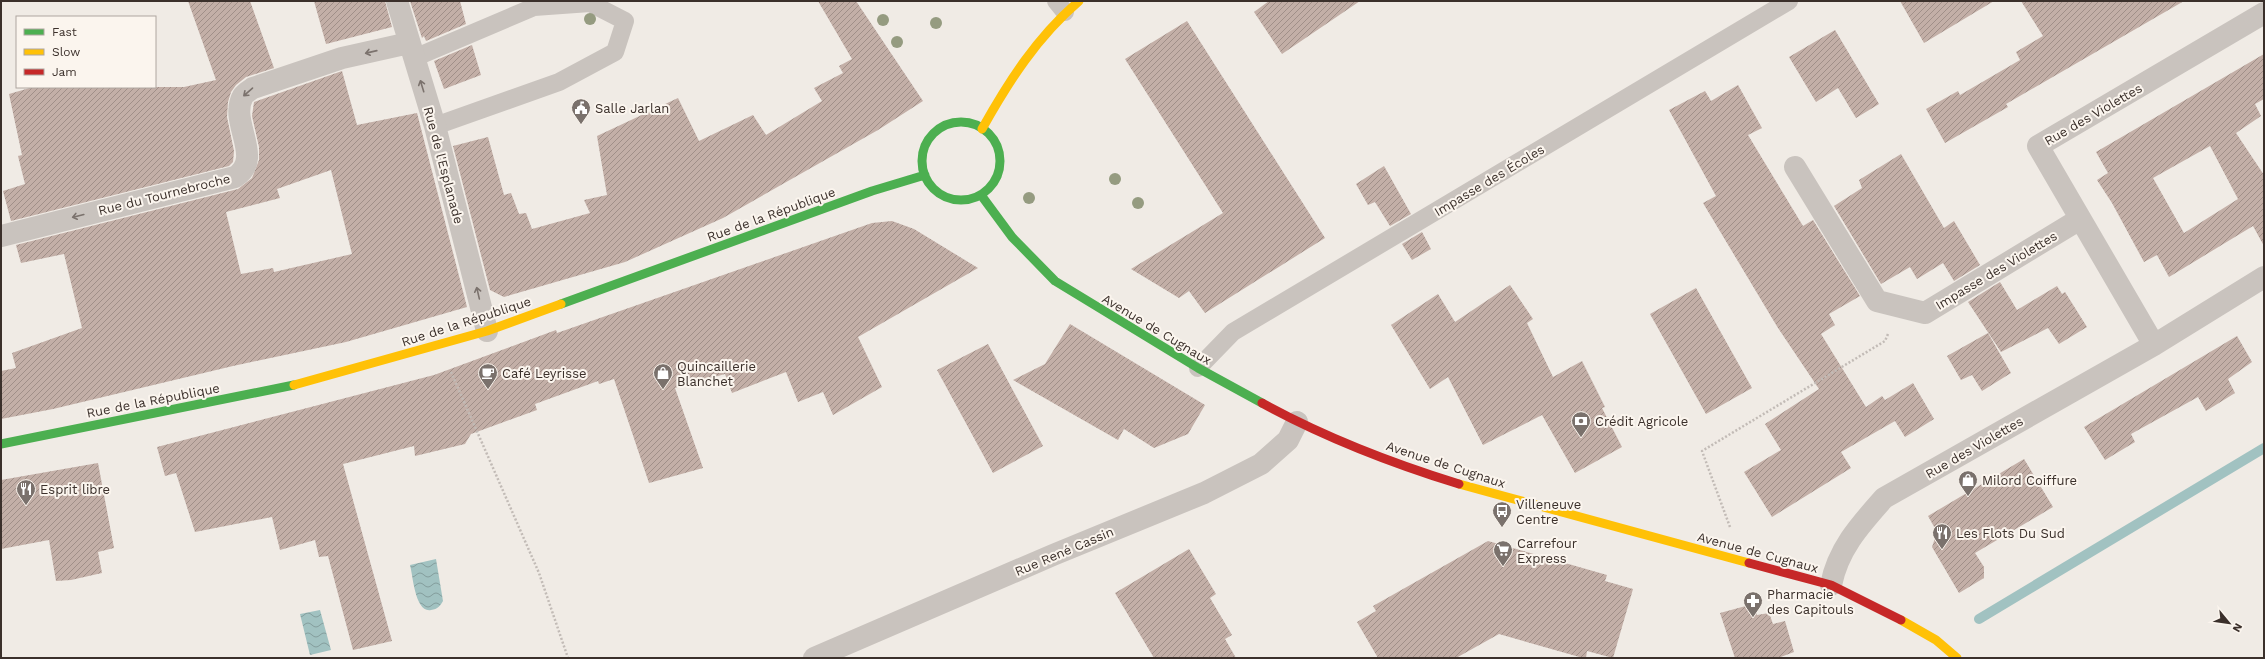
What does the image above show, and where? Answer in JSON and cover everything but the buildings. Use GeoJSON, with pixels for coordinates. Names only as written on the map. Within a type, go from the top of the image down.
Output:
{"type":"FeatureCollection","features":[{"type":"Feature","properties":{"kind":"street","name":"Rue de l'Esplanade"},"geometry":{"type":"LineString","coordinates":[[397,1],[435,126],[488,331]]}},
{"type":"Feature","properties":{"kind":"street"},"geometry":{"type":"LineString","coordinates":[[982,129],[1010,78],[1066,5]]}},
{"type":"Feature","properties":{"kind":"street","name":"Rue des Violettes"},"geometry":{"type":"LineString","coordinates":[[2154,345],[2038,146],[2264,13]]}},
{"type":"Feature","properties":{"kind":"street","name":"Rue du Tournebroche"},"geometry":{"type":"LineString","coordinates":[[1,236],[235,177],[242,172],[248,162],[239,110],[243,95],[252,88],[342,58],[411,51]]}},
{"type":"Feature","properties":{"kind":"street"},"geometry":{"type":"LineString","coordinates":[[956,122],[966,123],[982,129],[989,134],[997,147],[1000,163],[994,181],[981,195],[972,199],[953,200],[936,191],[925,175],[922,167],[924,149],[933,134],[940,128],[956,122]]}},
{"type":"Feature","properties":{"kind":"street","name":"Impasse des Violettes"},"geometry":{"type":"LineString","coordinates":[[1796,167],[1877,301],[1925,313],[2080,219]]}},
{"type":"Feature","properties":{"kind":"street","name":"Rue de la République"},"geometry":{"type":"LineString","coordinates":[[1,444],[282,388],[440,345],[488,331],[872,191],[925,175]]}},
{"type":"Feature","properties":{"kind":"street","name":"Avenue de Cugnaux"},"geometry":{"type":"LineString","coordinates":[[981,195],[992,212],[1012,237],[1055,281],[1198,368],[1297,422],[1375,455],[1458,484],[1831,585],[1896,617],[1936,640],[1957,658]]}},
{"type":"Feature","properties":{"kind":"street","name":"Rue des Violettes"},"geometry":{"type":"LineString","coordinates":[[1831,585],[1834,565],[1857,528],[1884,498],[2154,345],[2264,277]]}},
{"type":"Feature","properties":{"kind":"street","name":"Rue René Cassin"},"geometry":{"type":"LineString","coordinates":[[814,658],[1053,555],[1204,493],[1261,464],[1288,440],[1297,422]]}},
{"type":"Feature","properties":{"kind":"lane","name":"Impasse des Écoles"},"geometry":{"type":"LineString","coordinates":[[1198,368],[1233,332],[1789,1]]}},
{"type":"Feature","properties":{"kind":"lane"},"geometry":{"type":"LineString","coordinates":[[411,51],[534,7],[590,3],[625,21],[615,52],[559,82],[435,126]]}},
{"type":"Feature","properties":{"kind":"path"},"geometry":{"type":"LineString","coordinates":[[1742,561],[1702,451],[1885,341],[1900,306]]}},
{"type":"Feature","properties":{"kind":"path"},"geometry":{"type":"LineString","coordinates":[[440,345],[539,573],[568,658]]}},
{"type":"Feature","properties":{"kind":"water"},"geometry":{"type":"Polygon","coordinates":[[[436,559],[443,601],[440,606],[431,610],[421,606],[418,600],[410,565],[436,559]]]}},
{"type":"Feature","properties":{"kind":"water"},"geometry":{"type":"Polygon","coordinates":[[[320,610],[331,650],[310,655],[300,614],[320,610]]]}},
{"type":"Feature","properties":{"kind":"waterway"},"geometry":{"type":"LineString","coordinates":[[1979,619],[2264,448]]}},
{"type":"Feature","properties":{"kind":"traffic: fast"},"geometry":{"type":"LineString","coordinates":[[961,122],[976,125],[983,129],[993,139],[997,146],[1000,161],[997,176],[993,183],[983,193],[976,197],[961,200],[946,197],[939,193],[929,183],[925,176],[922,161],[925,146],[929,139],[939,129],[946,125],[961,122]]}},
{"type":"Feature","properties":{"kind":"traffic: fast"},"geometry":{"type":"LineString","coordinates":[[561,304],[872,191],[925,175]]}},
{"type":"Feature","properties":{"kind":"traffic: fast"},"geometry":{"type":"LineString","coordinates":[[981,195],[1012,237],[1055,281],[1198,368],[1262,403]]}},
{"type":"Feature","properties":{"kind":"traffic: fast"},"geometry":{"type":"LineString","coordinates":[[1,444],[294,385]]}},
{"type":"Feature","properties":{"kind":"traffic: slow"},"geometry":{"type":"LineString","coordinates":[[982,129],[1025,60],[1050,29],[1079,1]]}},
{"type":"Feature","properties":{"kind":"traffic: slow"},"geometry":{"type":"LineString","coordinates":[[294,385],[487,331],[561,304]]}},
{"type":"Feature","properties":{"kind":"traffic: slow"},"geometry":{"type":"LineString","coordinates":[[1459,484],[1749,563]]}},
{"type":"Feature","properties":{"kind":"traffic: slow"},"geometry":{"type":"LineString","coordinates":[[1901,620],[1936,640],[1957,658]]}},
{"type":"Feature","properties":{"kind":"traffic: jam"},"geometry":{"type":"LineString","coordinates":[[1262,403],[1309,427],[1358,448],[1459,484]]}},
{"type":"Feature","properties":{"kind":"traffic: jam"},"geometry":{"type":"LineString","coordinates":[[1749,563],[1831,585],[1901,620]]}},
{"type":"Feature","properties":{"kind":"place","name":"Salle Jarlan"},"geometry":{"type":"Point","coordinates":[581,125]}},
{"type":"Feature","properties":{"kind":"place","name":"Café Leyrisse"},"geometry":{"type":"Point","coordinates":[488,390]}},
{"type":"Feature","properties":{"kind":"place","name":"Quincaillerie Blanchet"},"geometry":{"type":"Point","coordinates":[663,390]}},
{"type":"Feature","properties":{"kind":"place","name":"Crédit Agricole"},"geometry":{"type":"Point","coordinates":[1581,438]}},
{"type":"Feature","properties":{"kind":"place","name":"Milord Coiffure"},"geometry":{"type":"Point","coordinates":[1968,497]}},
{"type":"Feature","properties":{"kind":"place","name":"Esprit libre"},"geometry":{"type":"Point","coordinates":[26,506]}},
{"type":"Feature","properties":{"kind":"place","name":"Villeneuve Centre"},"geometry":{"type":"Point","coordinates":[1502,528]}},
{"type":"Feature","properties":{"kind":"place","name":"Les Flots Du Sud"},"geometry":{"type":"Point","coordinates":[1942,550]}},
{"type":"Feature","properties":{"kind":"place","name":"Carrefour Express"},"geometry":{"type":"Point","coordinates":[1503,567]}},
{"type":"Feature","properties":{"kind":"place","name":"Pharmacie des Capitouls"},"geometry":{"type":"Point","coordinates":[1753,618]}}]}
